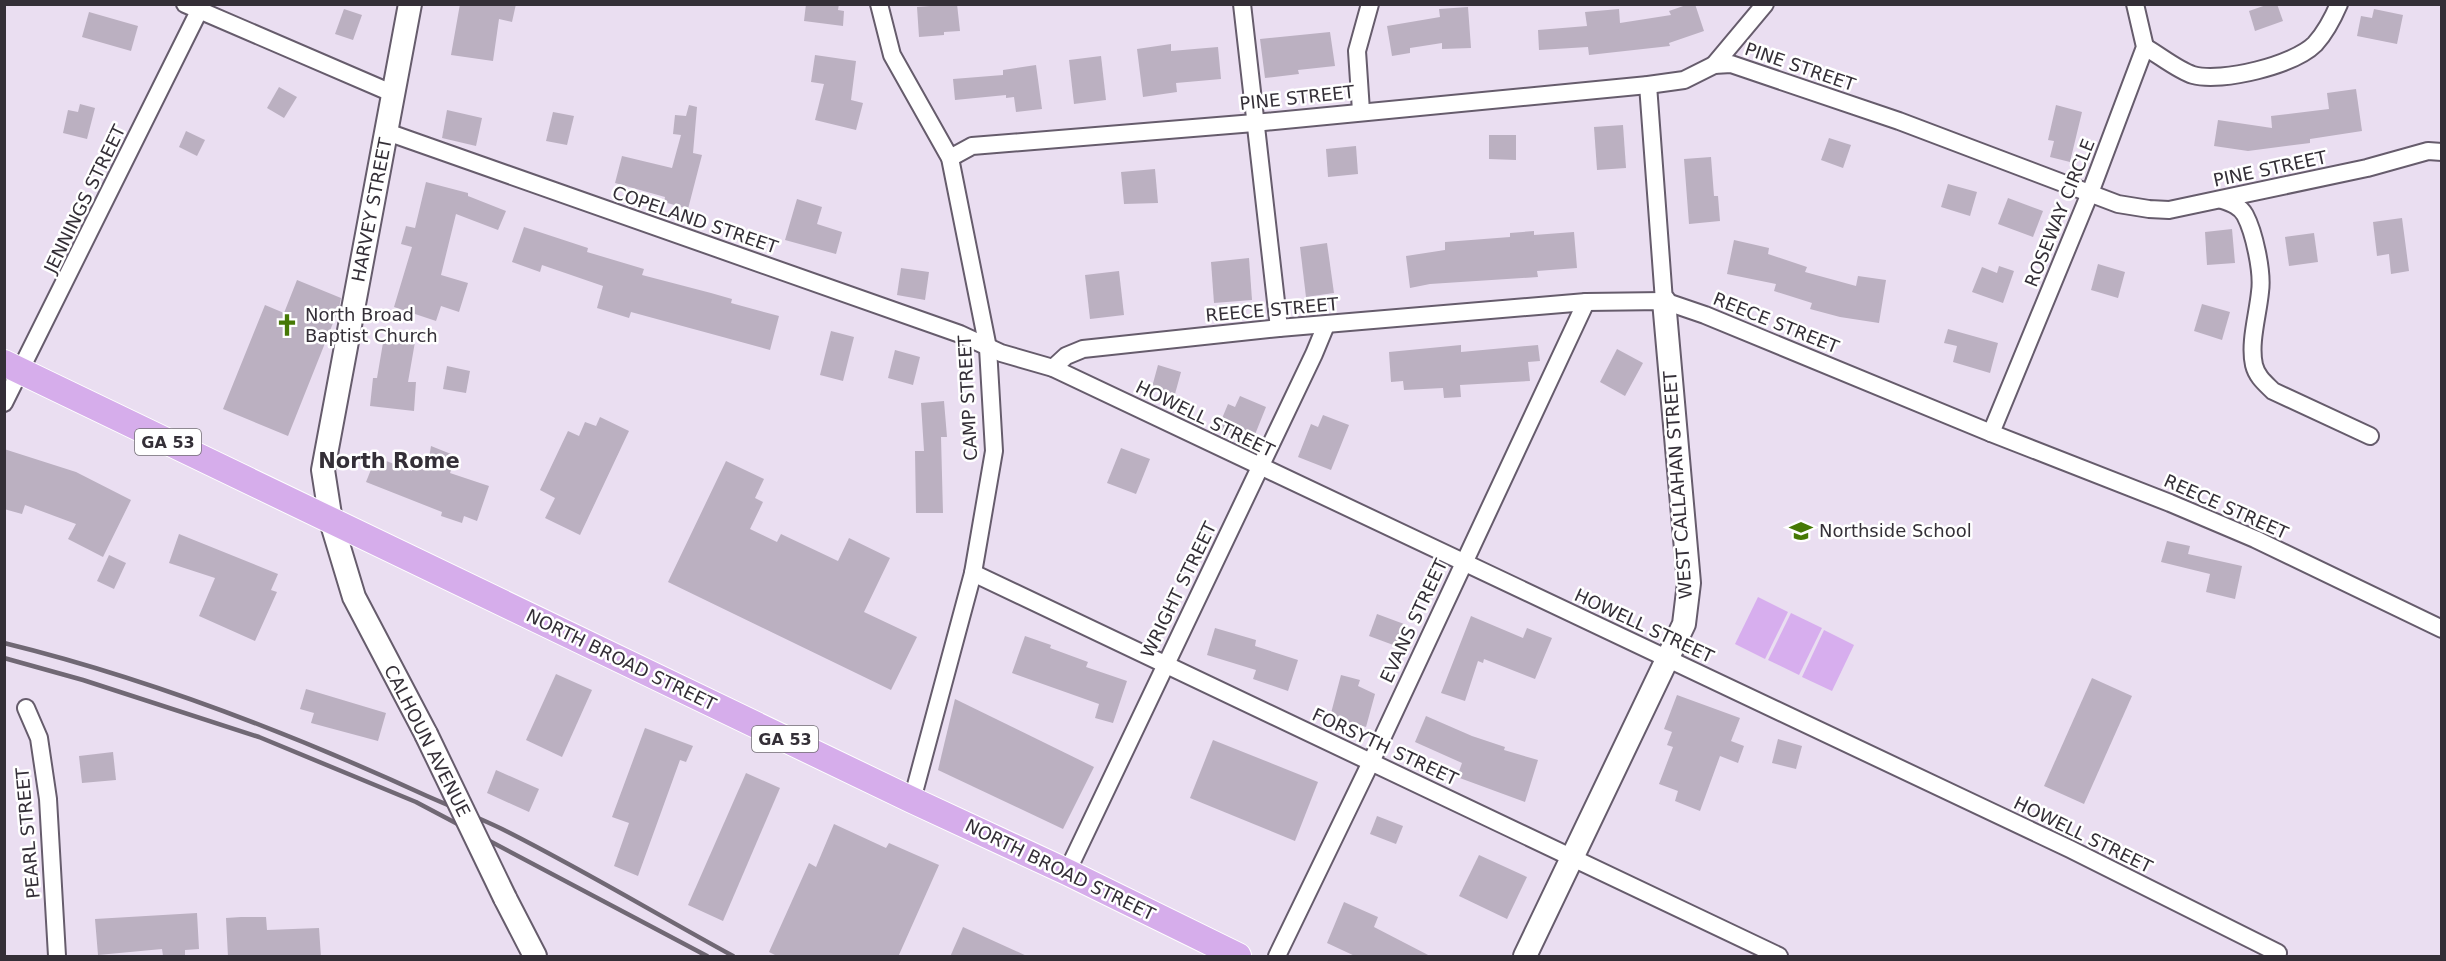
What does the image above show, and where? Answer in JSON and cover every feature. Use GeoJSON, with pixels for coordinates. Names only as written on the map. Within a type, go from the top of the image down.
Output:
{"type":"FeatureCollection","features":[{"type":"Feature","properties":{"kind":"main road","name":"NORTH BROAD STREET"},"geometry":{"type":"LineString","coordinates":[[13,367],[912,800],[1067,872],[1238,957]]}},
{"type":"Feature","properties":{"kind":"street","name":"HARVEY STREET"},"geometry":{"type":"LineString","coordinates":[[331,521],[322,470],[410,4]]}},
{"type":"Feature","properties":{"kind":"street","name":"CAMP STREET"},"geometry":{"type":"LineString","coordinates":[[879,4],[892,55],[950,158],[988,348],[994,451],[973,573],[912,800]]}},
{"type":"Feature","properties":{"kind":"street"},"geometry":{"type":"LineString","coordinates":[[1242,4],[1278,328]]}},
{"type":"Feature","properties":{"kind":"street"},"geometry":{"type":"LineString","coordinates":[[1361,111],[1357,51],[1370,4]]}},
{"type":"Feature","properties":{"kind":"street"},"geometry":{"type":"LineString","coordinates":[[1713,65],[1765,4]]}},
{"type":"Feature","properties":{"kind":"street"},"geometry":{"type":"LineString","coordinates":[[2135,4],[2145,47],[2192,75],[2216,77],[2264,69],[2314,45],[2327,28],[2339,4]]}},
{"type":"Feature","properties":{"kind":"street"},"geometry":{"type":"LineString","coordinates":[[192,8],[394,94]]}},
{"type":"Feature","properties":{"kind":"street","name":"JENNINGS STREET"},"geometry":{"type":"LineString","coordinates":[[4,403],[13,367],[192,8]]}},
{"type":"Feature","properties":{"kind":"street","name":"ROSEWAY CIRCLE"},"geometry":{"type":"LineString","coordinates":[[1991,433],[2090,193],[2145,47]]}},
{"type":"Feature","properties":{"kind":"street","name":"PINE STREET"},"geometry":{"type":"LineString","coordinates":[[950,158],[972,146],[1254,123],[1648,85],[1684,80],[1713,65],[1731,64],[1899,121],[2118,204],[2149,209],[2169,210],[2222,200],[2367,168],[2428,150],[2442,152]]}},
{"type":"Feature","properties":{"kind":"street","name":"WEST CALLAHAN STREET"},"geometry":{"type":"LineString","coordinates":[[1525,957],[1683,624],[1689,583],[1648,85]]}},
{"type":"Feature","properties":{"kind":"street","name":"COPELAND STREET"},"geometry":{"type":"LineString","coordinates":[[387,132],[960,334],[988,348]]}},
{"type":"Feature","properties":{"kind":"street"},"geometry":{"type":"LineString","coordinates":[[2222,200],[2237,206],[2244,215],[2256,248],[2261,288],[2254,364],[2260,379],[2273,391],[2370,436]]}},
{"type":"Feature","properties":{"kind":"street","name":"REECE STREET"},"geometry":{"type":"LineString","coordinates":[[1053,368],[1066,356],[1083,349],[1278,328],[1586,302],[1664,301],[1705,315],[1991,433],[2170,503],[2244,535],[2442,629]]}},
{"type":"Feature","properties":{"kind":"street","name":"EVANS STREET"},"geometry":{"type":"LineString","coordinates":[[1277,957],[1371,762],[1586,302]]}},
{"type":"Feature","properties":{"kind":"street","name":"WRIGHT STREET"},"geometry":{"type":"LineString","coordinates":[[1067,872],[1326,325]]}},
{"type":"Feature","properties":{"kind":"street","name":"HOWELL STREET"},"geometry":{"type":"LineString","coordinates":[[988,348],[1053,368],[2070,849],[2277,955]]}},
{"type":"Feature","properties":{"kind":"street","name":"CALHOUN AVENUE"},"geometry":{"type":"LineString","coordinates":[[331,521],[354,597],[426,734],[535,957]]}},
{"type":"Feature","properties":{"kind":"street","name":"FORSYTH STREET"},"geometry":{"type":"LineString","coordinates":[[973,573],[1779,957]]}},
{"type":"Feature","properties":{"kind":"street","name":"PEARL STREET"},"geometry":{"type":"LineString","coordinates":[[26,708],[39,738],[48,799],[57,957]]}},
{"type":"Feature","properties":{"kind":"shaded area"},"geometry":{"type":"Polygon","coordinates":[[[1758,597],[1788,612],[1765,659],[1735,644],[1758,597]]]}},
{"type":"Feature","properties":{"kind":"shaded area"},"geometry":{"type":"Polygon","coordinates":[[[1791,613],[1822,628],[1799,675],[1768,660],[1791,613]]]}},
{"type":"Feature","properties":{"kind":"shaded area"},"geometry":{"type":"Polygon","coordinates":[[[1824,630],[1854,645],[1832,691],[1802,677],[1824,630]]]}},
{"type":"Feature","properties":{"kind":"building"},"geometry":{"type":"Polygon","coordinates":[[[460,4],[516,4],[512,22],[499,19],[493,61],[451,55],[460,4]]]}},
{"type":"Feature","properties":{"kind":"building"},"geometry":{"type":"Polygon","coordinates":[[[806,4],[839,4],[838,10],[844,11],[843,26],[804,21],[806,4]]]}},
{"type":"Feature","properties":{"kind":"building"},"geometry":{"type":"Polygon","coordinates":[[[957,4],[960,31],[919,37],[917,7],[957,4]]]}},
{"type":"Feature","properties":{"kind":"building"},"geometry":{"type":"Polygon","coordinates":[[[1695,4],[1704,31],[1669,43],[1670,46],[1589,55],[1588,47],[1539,50],[1538,30],[1587,26],[1585,12],[1619,9],[1620,23],[1671,15],[1669,11],[1695,4]]]}},
{"type":"Feature","properties":{"kind":"building"},"geometry":{"type":"Polygon","coordinates":[[[2269,4],[2277,4],[2283,21],[2255,31],[2249,11],[2269,4]]]}},
{"type":"Feature","properties":{"kind":"building"},"geometry":{"type":"Polygon","coordinates":[[[1468,7],[1471,48],[1442,49],[1442,43],[1410,48],[1410,53],[1392,56],[1387,26],[1440,17],[1439,9],[1468,7]]]}},
{"type":"Feature","properties":{"kind":"building"},"geometry":{"type":"Polygon","coordinates":[[[344,9],[362,15],[353,40],[335,34],[344,9]]]}},
{"type":"Feature","properties":{"kind":"building"},"geometry":{"type":"Polygon","coordinates":[[[2374,9],[2403,15],[2397,44],[2357,36],[2361,16],[2372,18],[2374,9]]]}},
{"type":"Feature","properties":{"kind":"building"},"geometry":{"type":"Polygon","coordinates":[[[89,12],[138,26],[131,51],[82,37],[89,12]]]}},
{"type":"Feature","properties":{"kind":"building"},"geometry":{"type":"Polygon","coordinates":[[[1330,32],[1335,66],[1298,70],[1299,74],[1265,78],[1260,39],[1330,32]]]}},
{"type":"Feature","properties":{"kind":"building"},"geometry":{"type":"Polygon","coordinates":[[[1171,44],[1171,51],[1218,47],[1221,79],[1176,83],[1177,92],[1143,97],[1137,49],[1171,44]]]}},
{"type":"Feature","properties":{"kind":"building"},"geometry":{"type":"Polygon","coordinates":[[[815,55],[856,61],[851,100],[863,103],[856,130],[815,120],[824,84],[811,82],[815,55]]]}},
{"type":"Feature","properties":{"kind":"building"},"geometry":{"type":"Polygon","coordinates":[[[1101,56],[1106,100],[1074,104],[1069,60],[1101,56]]]}},
{"type":"Feature","properties":{"kind":"building"},"geometry":{"type":"Polygon","coordinates":[[[1036,65],[1042,109],[1016,112],[1014,97],[1006,98],[1006,95],[955,100],[953,79],[1003,75],[1003,70],[1036,65]]]}},
{"type":"Feature","properties":{"kind":"building"},"geometry":{"type":"Polygon","coordinates":[[[279,87],[297,97],[284,118],[267,108],[279,87]]]}},
{"type":"Feature","properties":{"kind":"building"},"geometry":{"type":"Polygon","coordinates":[[[2356,89],[2362,131],[2310,139],[2310,143],[2248,151],[2214,146],[2218,120],[2272,128],[2271,116],[2329,109],[2327,93],[2356,89]]]}},
{"type":"Feature","properties":{"kind":"building"},"geometry":{"type":"Polygon","coordinates":[[[80,104],[95,108],[87,139],[63,133],[68,110],[78,112],[80,104]]]}},
{"type":"Feature","properties":{"kind":"building"},"geometry":{"type":"Polygon","coordinates":[[[689,105],[697,107],[693,153],[702,155],[688,209],[664,202],[665,197],[615,183],[622,156],[672,168],[681,135],[673,134],[675,115],[686,116],[689,105]]]}},
{"type":"Feature","properties":{"kind":"building"},"geometry":{"type":"Polygon","coordinates":[[[2056,105],[2082,112],[2070,162],[2050,157],[2054,141],[2048,140],[2056,105]]]}},
{"type":"Feature","properties":{"kind":"building"},"geometry":{"type":"Polygon","coordinates":[[[447,110],[482,118],[476,146],[442,138],[447,110]]]}},
{"type":"Feature","properties":{"kind":"building"},"geometry":{"type":"Polygon","coordinates":[[[553,112],[574,116],[567,145],[546,141],[553,112]]]}},
{"type":"Feature","properties":{"kind":"building"},"geometry":{"type":"Polygon","coordinates":[[[1623,125],[1626,168],[1597,170],[1594,127],[1623,125]]]}},
{"type":"Feature","properties":{"kind":"building"},"geometry":{"type":"Polygon","coordinates":[[[186,131],[205,140],[197,156],[179,147],[186,131]]]}},
{"type":"Feature","properties":{"kind":"building"},"geometry":{"type":"Polygon","coordinates":[[[1489,135],[1516,135],[1516,160],[1489,159],[1489,135]]]}},
{"type":"Feature","properties":{"kind":"building"},"geometry":{"type":"Polygon","coordinates":[[[1829,138],[1851,145],[1843,168],[1821,160],[1829,138]]]}},
{"type":"Feature","properties":{"kind":"building"},"geometry":{"type":"Polygon","coordinates":[[[1356,146],[1358,174],[1328,177],[1326,149],[1356,146]]]}},
{"type":"Feature","properties":{"kind":"building"},"geometry":{"type":"Polygon","coordinates":[[[1711,157],[1714,196],[1718,196],[1720,221],[1689,224],[1684,159],[1711,157]]]}},
{"type":"Feature","properties":{"kind":"building"},"geometry":{"type":"Polygon","coordinates":[[[1155,169],[1158,203],[1124,204],[1121,172],[1155,169]]]}},
{"type":"Feature","properties":{"kind":"building"},"geometry":{"type":"Polygon","coordinates":[[[426,182],[468,193],[468,196],[506,211],[498,230],[456,214],[441,275],[468,283],[459,312],[441,306],[436,321],[394,307],[412,247],[401,244],[406,226],[415,228],[426,182]]]}},
{"type":"Feature","properties":{"kind":"building"},"geometry":{"type":"Polygon","coordinates":[[[1948,184],[1977,192],[1970,216],[1941,207],[1948,184]]]}},
{"type":"Feature","properties":{"kind":"building"},"geometry":{"type":"Polygon","coordinates":[[[2008,198],[2043,211],[2033,237],[1998,224],[2008,198]]]}},
{"type":"Feature","properties":{"kind":"building"},"geometry":{"type":"Polygon","coordinates":[[[797,199],[822,207],[817,224],[842,232],[836,254],[785,240],[797,199]]]}},
{"type":"Feature","properties":{"kind":"building"},"geometry":{"type":"Polygon","coordinates":[[[2402,218],[2409,271],[2391,274],[2389,254],[2377,256],[2373,222],[2402,218]]]}},
{"type":"Feature","properties":{"kind":"building"},"geometry":{"type":"Polygon","coordinates":[[[524,227],[588,248],[587,252],[644,269],[642,275],[732,299],[731,303],[779,316],[770,350],[631,312],[629,318],[597,308],[603,286],[542,265],[540,272],[512,262],[524,227]]]}},
{"type":"Feature","properties":{"kind":"building"},"geometry":{"type":"Polygon","coordinates":[[[2232,229],[2235,263],[2207,265],[2205,232],[2232,229]]]}},
{"type":"Feature","properties":{"kind":"building"},"geometry":{"type":"Polygon","coordinates":[[[1534,231],[1534,235],[1574,232],[1577,268],[1537,271],[1538,277],[1430,284],[1410,288],[1406,256],[1445,250],[1445,242],[1510,237],[1510,233],[1534,231]]]}},
{"type":"Feature","properties":{"kind":"building"},"geometry":{"type":"Polygon","coordinates":[[[2314,233],[2318,262],[2289,266],[2285,237],[2314,233]]]}},
{"type":"Feature","properties":{"kind":"building"},"geometry":{"type":"Polygon","coordinates":[[[1734,240],[1769,248],[1768,254],[1807,267],[1805,272],[1856,286],[1858,276],[1886,280],[1879,323],[1840,317],[1810,309],[1812,303],[1774,291],[1776,284],[1727,274],[1734,240]]]}},
{"type":"Feature","properties":{"kind":"building"},"geometry":{"type":"Polygon","coordinates":[[[1327,243],[1334,293],[1306,297],[1300,247],[1327,243]]]}},
{"type":"Feature","properties":{"kind":"building"},"geometry":{"type":"Polygon","coordinates":[[[1249,258],[1252,300],[1214,303],[1211,262],[1249,258]]]}},
{"type":"Feature","properties":{"kind":"building"},"geometry":{"type":"Polygon","coordinates":[[[2098,264],[2125,272],[2118,298],[2091,290],[2098,264]]]}},
{"type":"Feature","properties":{"kind":"building"},"geometry":{"type":"Polygon","coordinates":[[[1999,266],[2014,271],[2003,303],[1972,292],[1982,267],[1997,273],[1999,266]]]}},
{"type":"Feature","properties":{"kind":"building"},"geometry":{"type":"Polygon","coordinates":[[[901,268],[929,272],[925,300],[897,295],[901,268]]]}},
{"type":"Feature","properties":{"kind":"building"},"geometry":{"type":"Polygon","coordinates":[[[1119,271],[1124,315],[1090,319],[1085,275],[1119,271]]]}},
{"type":"Feature","properties":{"kind":"building"},"geometry":{"type":"Polygon","coordinates":[[[297,280],[341,298],[288,436],[223,409],[265,305],[284,313],[297,280]]]}},
{"type":"Feature","properties":{"kind":"building"},"geometry":{"type":"Polygon","coordinates":[[[2202,304],[2230,312],[2222,340],[2194,331],[2202,304]]]}},
{"type":"Feature","properties":{"kind":"building"},"geometry":{"type":"Polygon","coordinates":[[[1948,329],[1998,343],[1990,373],[1953,362],[1957,346],[1944,343],[1948,329]]]}},
{"type":"Feature","properties":{"kind":"building"},"geometry":{"type":"Polygon","coordinates":[[[831,331],[854,337],[843,381],[820,375],[831,331]]]}},
{"type":"Feature","properties":{"kind":"building"},"geometry":{"type":"Polygon","coordinates":[[[384,337],[415,342],[408,382],[416,382],[414,411],[370,406],[373,378],[377,378],[384,337]]]}},
{"type":"Feature","properties":{"kind":"building"},"geometry":{"type":"Polygon","coordinates":[[[1461,345],[1461,352],[1538,345],[1540,361],[1528,362],[1530,381],[1460,385],[1461,397],[1444,398],[1443,388],[1404,390],[1403,381],[1391,382],[1389,352],[1461,345]]]}},
{"type":"Feature","properties":{"kind":"building"},"geometry":{"type":"Polygon","coordinates":[[[1617,349],[1643,363],[1625,396],[1600,382],[1617,349]]]}},
{"type":"Feature","properties":{"kind":"building"},"geometry":{"type":"Polygon","coordinates":[[[895,350],[920,357],[913,385],[888,378],[895,350]]]}},
{"type":"Feature","properties":{"kind":"building"},"geometry":{"type":"Polygon","coordinates":[[[1158,365],[1181,372],[1175,394],[1152,387],[1158,365]]]}},
{"type":"Feature","properties":{"kind":"building"},"geometry":{"type":"Polygon","coordinates":[[[447,366],[470,371],[466,393],[443,389],[447,366]]]}},
{"type":"Feature","properties":{"kind":"building"},"geometry":{"type":"Polygon","coordinates":[[[1240,396],[1266,407],[1252,442],[1218,428],[1228,404],[1235,407],[1240,396]]]}},
{"type":"Feature","properties":{"kind":"building"},"geometry":{"type":"Polygon","coordinates":[[[944,401],[947,437],[941,437],[943,513],[916,513],[915,451],[924,451],[921,403],[944,401]]]}},
{"type":"Feature","properties":{"kind":"building"},"geometry":{"type":"Polygon","coordinates":[[[1323,415],[1349,425],[1331,470],[1298,457],[1311,424],[1318,427],[1323,415]]]}},
{"type":"Feature","properties":{"kind":"building"},"geometry":{"type":"Polygon","coordinates":[[[600,417],[629,431],[580,535],[545,518],[555,498],[540,490],[568,431],[579,436],[585,422],[596,426],[600,417]]]}},
{"type":"Feature","properties":{"kind":"building"},"geometry":{"type":"Polygon","coordinates":[[[431,446],[456,456],[450,473],[489,486],[477,521],[464,516],[462,523],[441,516],[442,512],[366,482],[376,457],[412,471],[413,468],[427,470],[431,446]]]}},
{"type":"Feature","properties":{"kind":"building"},"geometry":{"type":"Polygon","coordinates":[[[1121,448],[1150,459],[1136,494],[1107,483],[1121,448]]]}},
{"type":"Feature","properties":{"kind":"building"},"geometry":{"type":"Polygon","coordinates":[[[4,449],[76,472],[131,500],[103,557],[68,539],[76,524],[25,505],[22,514],[4,509],[4,449]]]}},
{"type":"Feature","properties":{"kind":"building"},"geometry":{"type":"Polygon","coordinates":[[[726,461],[764,479],[755,498],[763,502],[750,529],[777,542],[781,534],[838,561],[849,538],[890,558],[864,612],[917,637],[891,690],[668,582],[726,461]]]}},
{"type":"Feature","properties":{"kind":"building"},"geometry":{"type":"Polygon","coordinates":[[[179,534],[278,574],[271,590],[277,592],[255,641],[199,616],[215,578],[169,563],[179,534]]]}},
{"type":"Feature","properties":{"kind":"building"},"geometry":{"type":"Polygon","coordinates":[[[2167,541],[2190,546],[2188,554],[2242,566],[2235,599],[2206,592],[2210,574],[2161,562],[2167,541]]]}},
{"type":"Feature","properties":{"kind":"building"},"geometry":{"type":"Polygon","coordinates":[[[109,555],[126,563],[114,589],[97,581],[109,555]]]}},
{"type":"Feature","properties":{"kind":"building"},"geometry":{"type":"Polygon","coordinates":[[[1377,614],[1404,624],[1396,646],[1369,636],[1377,614]]]}},
{"type":"Feature","properties":{"kind":"building"},"geometry":{"type":"Polygon","coordinates":[[[1471,616],[1523,638],[1527,628],[1552,638],[1535,679],[1484,659],[1483,663],[1478,661],[1465,701],[1441,693],[1471,616]]]}},
{"type":"Feature","properties":{"kind":"building"},"geometry":{"type":"Polygon","coordinates":[[[1215,628],[1256,640],[1255,646],[1298,660],[1288,691],[1253,679],[1256,670],[1207,655],[1215,628]]]}},
{"type":"Feature","properties":{"kind":"building"},"geometry":{"type":"Polygon","coordinates":[[[1025,636],[1088,662],[1086,667],[1127,681],[1113,723],[1095,718],[1099,704],[1012,673],[1025,636]]]}},
{"type":"Feature","properties":{"kind":"building"},"geometry":{"type":"Polygon","coordinates":[[[556,674],[592,690],[562,757],[526,740],[556,674]]]}},
{"type":"Feature","properties":{"kind":"building"},"geometry":{"type":"Polygon","coordinates":[[[1341,675],[1360,680],[1358,686],[1375,694],[1366,727],[1330,717],[1341,675]]]}},
{"type":"Feature","properties":{"kind":"building"},"geometry":{"type":"Polygon","coordinates":[[[2092,678],[2132,696],[2084,804],[2044,786],[2092,678]]]}},
{"type":"Feature","properties":{"kind":"building"},"geometry":{"type":"Polygon","coordinates":[[[306,689],[386,713],[378,741],[311,723],[314,713],[300,709],[306,689]]]}},
{"type":"Feature","properties":{"kind":"building"},"geometry":{"type":"Polygon","coordinates":[[[1677,695],[1740,718],[1731,741],[1744,746],[1738,763],[1720,756],[1700,811],[1675,801],[1678,791],[1659,784],[1673,747],[1667,745],[1672,732],[1664,729],[1677,695]]]}},
{"type":"Feature","properties":{"kind":"building"},"geometry":{"type":"Polygon","coordinates":[[[955,699],[1094,767],[1063,829],[938,770],[955,699]]]}},
{"type":"Feature","properties":{"kind":"building"},"geometry":{"type":"Polygon","coordinates":[[[1426,716],[1472,736],[1505,747],[1504,750],[1538,760],[1525,802],[1457,777],[1462,763],[1415,742],[1426,716]]]}},
{"type":"Feature","properties":{"kind":"building"},"geometry":{"type":"Polygon","coordinates":[[[645,728],[693,746],[686,762],[680,760],[638,876],[614,866],[629,823],[612,817],[645,728]]]}},
{"type":"Feature","properties":{"kind":"building"},"geometry":{"type":"Polygon","coordinates":[[[1778,739],[1802,746],[1796,769],[1772,763],[1778,739]]]}},
{"type":"Feature","properties":{"kind":"building"},"geometry":{"type":"Polygon","coordinates":[[[1213,740],[1318,782],[1295,841],[1190,798],[1213,740]]]}},
{"type":"Feature","properties":{"kind":"building"},"geometry":{"type":"Polygon","coordinates":[[[113,752],[116,780],[82,783],[79,756],[113,752]]]}},
{"type":"Feature","properties":{"kind":"building"},"geometry":{"type":"Polygon","coordinates":[[[496,770],[539,789],[529,812],[487,793],[496,770]]]}},
{"type":"Feature","properties":{"kind":"building"},"geometry":{"type":"Polygon","coordinates":[[[746,773],[780,788],[723,921],[688,905],[746,773]]]}},
{"type":"Feature","properties":{"kind":"building"},"geometry":{"type":"Polygon","coordinates":[[[1377,816],[1403,826],[1396,844],[1370,834],[1377,816]]]}},
{"type":"Feature","properties":{"kind":"building"},"geometry":{"type":"Polygon","coordinates":[[[834,824],[886,848],[889,843],[939,865],[898,957],[779,957],[769,952],[809,863],[816,867],[834,824]]]}},
{"type":"Feature","properties":{"kind":"building"},"geometry":{"type":"Polygon","coordinates":[[[1479,855],[1527,877],[1507,919],[1459,896],[1479,855]]]}},
{"type":"Feature","properties":{"kind":"building"},"geometry":{"type":"Polygon","coordinates":[[[1344,902],[1378,917],[1374,927],[1432,957],[1357,957],[1327,943],[1344,902]]]}},
{"type":"Feature","properties":{"kind":"building"},"geometry":{"type":"Polygon","coordinates":[[[197,913],[199,949],[185,950],[185,955],[163,956],[162,949],[98,955],[95,919],[197,913]]]}},
{"type":"Feature","properties":{"kind":"building"},"geometry":{"type":"Polygon","coordinates":[[[266,917],[267,930],[319,928],[321,957],[228,957],[226,918],[266,917]]]}},
{"type":"Feature","properties":{"kind":"building"},"geometry":{"type":"Polygon","coordinates":[[[963,927],[1029,957],[950,957],[963,927]]]}},
{"type":"Feature","properties":{"kind":"railway"},"geometry":{"type":"LineString","coordinates":[[4,643],[113,673],[219,709],[376,773],[502,829],[733,956]]}},
{"type":"Feature","properties":{"kind":"railway"},"geometry":{"type":"LineString","coordinates":[[4,658],[83,680],[259,737],[416,802],[707,956]]}},
{"type":"Feature","properties":{"kind":"place","name":"North Broad Baptist Church"},"geometry":{"type":"Point","coordinates":[287,325]}},
{"type":"Feature","properties":{"kind":"place","name":"Northside School"},"geometry":{"type":"Point","coordinates":[1801,531]}},
{"type":"Feature","properties":{"kind":"district","name":"North Rome"},"geometry":{"type":"Point","coordinates":[389,461]}}]}
